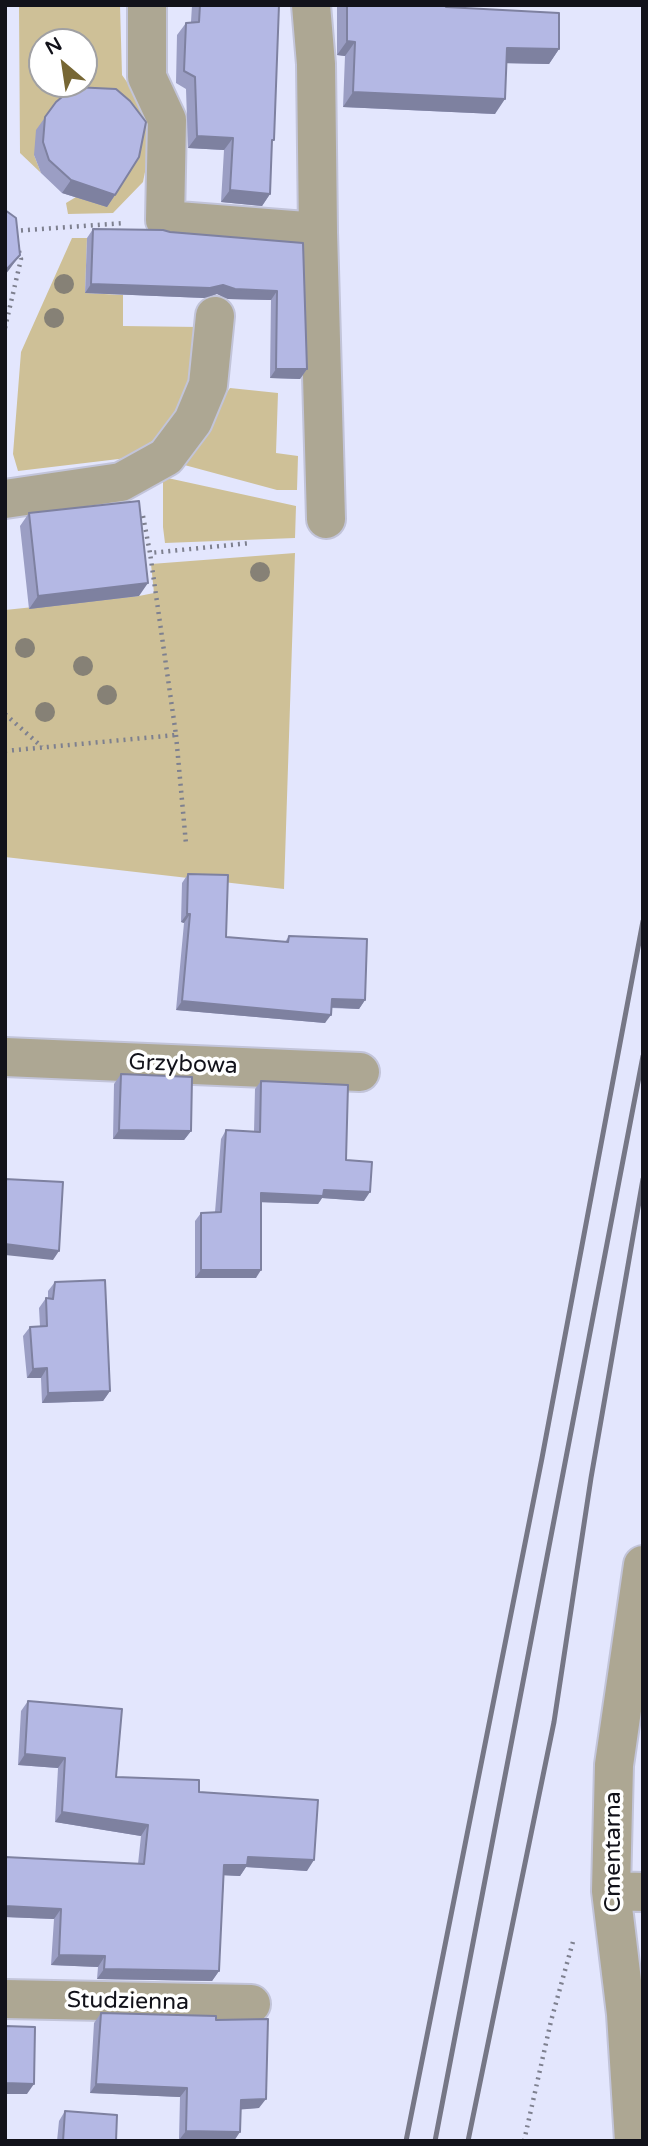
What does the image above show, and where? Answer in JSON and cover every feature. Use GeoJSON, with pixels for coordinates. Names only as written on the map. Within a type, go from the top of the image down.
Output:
{"type":"FeatureCollection","features":[{"type":"Feature","properties":{"kind":"street"},"geometry":{"type":"LineString","coordinates":[[147,5],[147,77],[167,120],[164,219],[317,232]]}},
{"type":"Feature","properties":{"kind":"street"},"geometry":{"type":"LineString","coordinates":[[311,5],[316,64],[317,232],[326,519]]}},
{"type":"Feature","properties":{"kind":"street"},"geometry":{"type":"LineString","coordinates":[[5,499],[121,482],[166,457],[193,421],[208,385],[215,316]]}},
{"type":"Feature","properties":{"kind":"street","name":"Grzybowa"},"geometry":{"type":"LineString","coordinates":[[5,1057],[360,1072]]}},
{"type":"Feature","properties":{"kind":"street","name":"Cmentarna"},"geometry":{"type":"LineString","coordinates":[[634,2141],[634,2015],[627,1891],[628,1766],[643,1565]]}},
{"type":"Feature","properties":{"kind":"street","name":"Studzienna"},"geometry":{"type":"LineString","coordinates":[[5,1999],[251,2004]]}},
{"type":"Feature","properties":{"kind":"path"},"geometry":{"type":"LineString","coordinates":[[14,231],[164,219]]}},
{"type":"Feature","properties":{"kind":"path"},"geometry":{"type":"LineString","coordinates":[[5,328],[21,259],[14,231],[9,225]]}},
{"type":"Feature","properties":{"kind":"path"},"geometry":{"type":"LineString","coordinates":[[136,474],[176,735],[186,844]]}},
{"type":"Feature","properties":{"kind":"path"},"geometry":{"type":"LineString","coordinates":[[150,553],[251,543]]}},
{"type":"Feature","properties":{"kind":"path"},"geometry":{"type":"LineString","coordinates":[[5,714],[42,748]]}},
{"type":"Feature","properties":{"kind":"path"},"geometry":{"type":"LineString","coordinates":[[5,751],[176,735]]}},
{"type":"Feature","properties":{"kind":"path"},"geometry":{"type":"LineString","coordinates":[[524,2141],[551,2021],[578,1926]]}},
{"type":"Feature","properties":{"kind":"shaded area"},"geometry":{"type":"Polygon","coordinates":[[[19,5],[120,5],[122,75],[155,122],[143,182],[113,213],[68,214],[66,203],[76,197],[101,195],[34,155],[41,173],[20,153],[19,5]]]}},
{"type":"Feature","properties":{"kind":"shaded area"},"geometry":{"type":"Polygon","coordinates":[[[72,238],[87,238],[85,293],[123,295],[123,326],[199,327],[196,369],[172,428],[127,458],[18,471],[13,454],[21,352],[72,238]]]}},
{"type":"Feature","properties":{"kind":"shaded area"},"geometry":{"type":"Polygon","coordinates":[[[230,388],[278,393],[276,453],[298,456],[297,490],[277,490],[177,463],[230,388]]]}},
{"type":"Feature","properties":{"kind":"shaded area"},"geometry":{"type":"Polygon","coordinates":[[[163,477],[296,506],[295,538],[165,543],[163,477]]]}},
{"type":"Feature","properties":{"kind":"shaded area"},"geometry":{"type":"Polygon","coordinates":[[[295,553],[284,889],[5,857],[5,610],[154,593],[151,564],[295,553]]]}},
{"type":"Feature","properties":{"kind":"building"},"geometry":{"type":"Polygon","coordinates":[[[200,5],[279,5],[270,194],[230,190],[233,138],[197,136],[195,77],[184,71],[186,23],[199,22],[200,5]]]}},
{"type":"Feature","properties":{"kind":"building"},"geometry":{"type":"Polygon","coordinates":[[[347,5],[446,5],[559,13],[559,49],[507,48],[505,99],[353,92],[355,42],[347,41],[347,5]]]}},
{"type":"Feature","properties":{"kind":"building"},"geometry":{"type":"Polygon","coordinates":[[[98,88],[116,89],[130,101],[146,122],[139,157],[115,195],[71,180],[49,160],[43,142],[45,117],[61,98],[98,98],[98,88]]]}},
{"type":"Feature","properties":{"kind":"building"},"geometry":{"type":"Polygon","coordinates":[[[5,210],[16,218],[20,255],[5,271],[5,210]]]}},
{"type":"Feature","properties":{"kind":"building"},"geometry":{"type":"Polygon","coordinates":[[[93,229],[163,230],[303,243],[307,369],[276,369],[277,291],[235,289],[223,285],[210,288],[91,284],[93,229]]]}},
{"type":"Feature","properties":{"kind":"building"},"geometry":{"type":"Polygon","coordinates":[[[139,501],[148,583],[38,596],[29,513],[139,501]]]}},
{"type":"Feature","properties":{"kind":"building"},"geometry":{"type":"Polygon","coordinates":[[[188,874],[228,875],[226,937],[288,942],[289,936],[367,939],[365,1000],[332,999],[331,1015],[182,1001],[190,914],[187,914],[188,874]]]}},
{"type":"Feature","properties":{"kind":"building"},"geometry":{"type":"Polygon","coordinates":[[[121,1074],[192,1077],[191,1131],[119,1130],[121,1074]]]}},
{"type":"Feature","properties":{"kind":"building"},"geometry":{"type":"Polygon","coordinates":[[[261,1081],[348,1085],[346,1160],[372,1162],[370,1192],[324,1190],[323,1196],[261,1193],[261,1270],[201,1270],[201,1213],[221,1212],[226,1130],[260,1132],[261,1081]]]}},
{"type":"Feature","properties":{"kind":"building"},"geometry":{"type":"Polygon","coordinates":[[[5,1179],[63,1182],[59,1251],[5,1244],[5,1179]]]}},
{"type":"Feature","properties":{"kind":"building"},"geometry":{"type":"Polygon","coordinates":[[[105,1280],[110,1391],[48,1393],[47,1368],[33,1369],[30,1327],[47,1326],[46,1298],[53,1299],[55,1282],[105,1280]]]}},
{"type":"Feature","properties":{"kind":"building"},"geometry":{"type":"Polygon","coordinates":[[[28,1701],[122,1709],[116,1777],[199,1780],[199,1792],[318,1800],[314,1860],[248,1857],[247,1865],[224,1865],[219,1971],[104,1969],[105,1956],[59,1955],[61,1909],[5,1906],[5,1857],[144,1864],[148,1825],[62,1812],[65,1758],[25,1754],[28,1701]]]}},
{"type":"Feature","properties":{"kind":"building"},"geometry":{"type":"Polygon","coordinates":[[[101,2013],[216,2016],[216,2020],[268,2019],[266,2099],[241,2100],[240,2132],[186,2131],[187,2088],[96,2084],[101,2013]]]}},
{"type":"Feature","properties":{"kind":"building"},"geometry":{"type":"Polygon","coordinates":[[[5,2026],[35,2027],[34,2084],[5,2083],[5,2026]]]}},
{"type":"Feature","properties":{"kind":"building"},"geometry":{"type":"Polygon","coordinates":[[[65,2111],[117,2115],[116,2141],[63,2141],[65,2111]]]}},
{"type":"Feature","properties":{"kind":"railway"},"geometry":{"type":"LineString","coordinates":[[406,2141],[542,1458],[643,921]]}},
{"type":"Feature","properties":{"kind":"railway"},"geometry":{"type":"LineString","coordinates":[[435,2141],[643,1056]]}},
{"type":"Feature","properties":{"kind":"railway"},"geometry":{"type":"LineString","coordinates":[[468,2141],[554,1722],[591,1478],[643,1179]]}}]}
